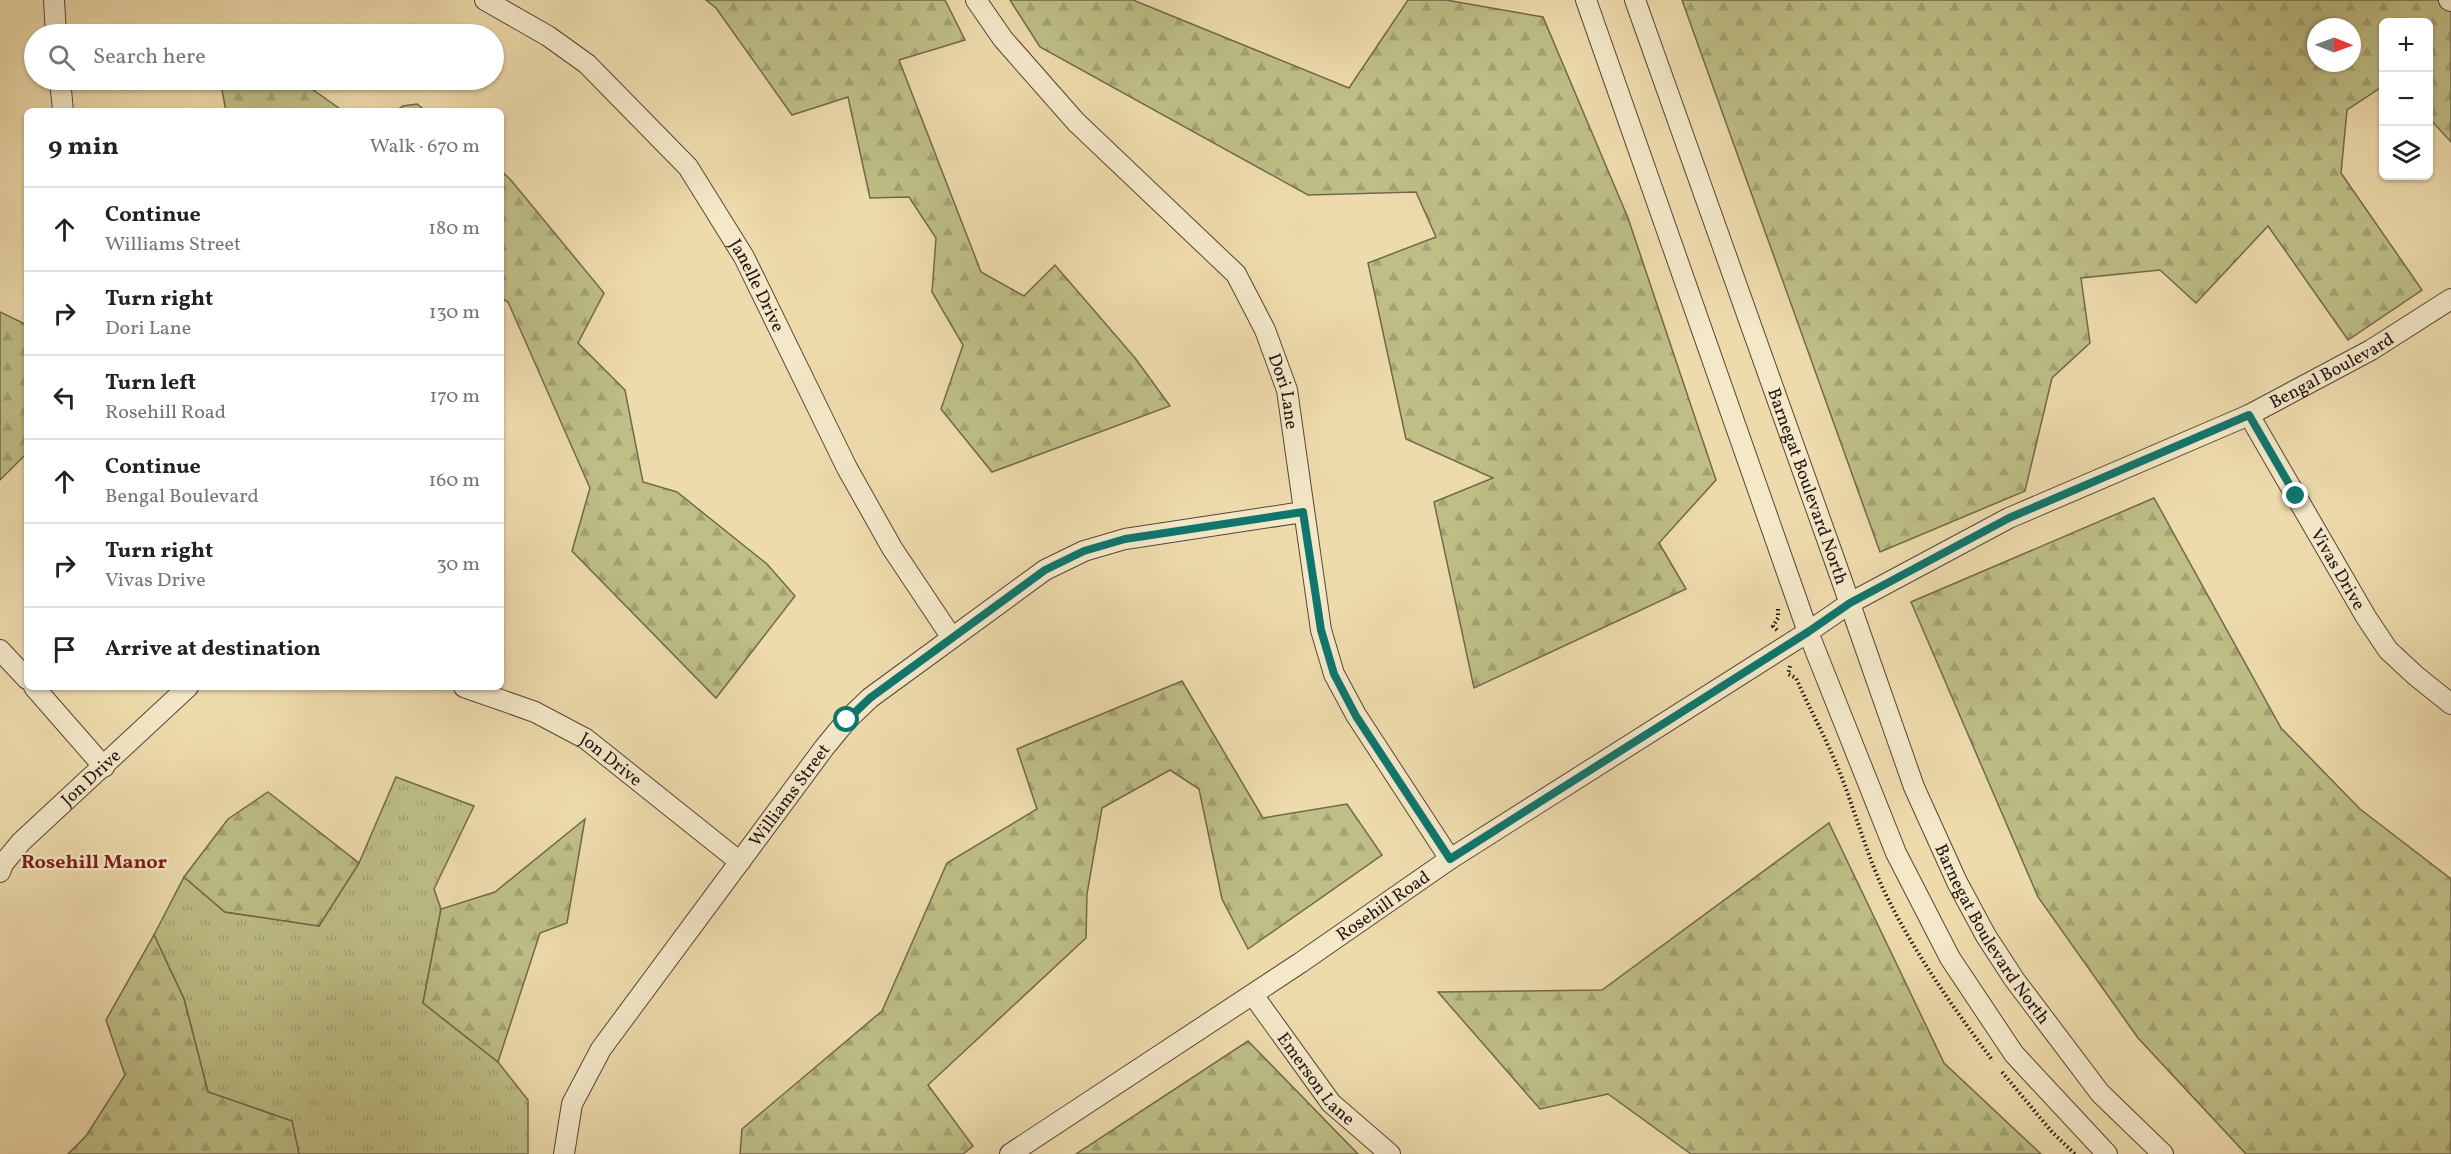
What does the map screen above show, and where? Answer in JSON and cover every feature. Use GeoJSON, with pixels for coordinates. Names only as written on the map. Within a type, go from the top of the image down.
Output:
{"type":"FeatureCollection","features":[{"type":"Feature","properties":{"kind":"street"},"geometry":{"type":"LineString","coordinates":[[54,0],[55,24]]}},
{"type":"Feature","properties":{"kind":"street","name":"Janelle Drive"},"geometry":{"type":"LineString","coordinates":[[485,0],[548,36],[587,64],[688,167],[744,257],[847,468],[892,548],[952,638]]}},
{"type":"Feature","properties":{"kind":"street","name":"Dori Lane"},"geometry":{"type":"LineString","coordinates":[[976,0],[1003,39],[1076,122],[1236,274],[1265,330],[1287,390],[1321,630],[1334,674],[1356,716],[1450,859]]}},
{"type":"Feature","properties":{"kind":"street"},"geometry":{"type":"LineString","coordinates":[[1586,0],[1808,632],[1896,854],[1950,958],[2014,1054],[2107,1154]]}},
{"type":"Feature","properties":{"kind":"street","name":"Barnegat Boulevard North"},"geometry":{"type":"LineString","coordinates":[[1635,0],[1914,787],[1957,882],[1986,936],[2014,980],[2100,1093],[2163,1154]]}},
{"type":"Feature","properties":{"kind":"street"},"geometry":{"type":"LineString","coordinates":[[61,90],[63,108]]}},
{"type":"Feature","properties":{"kind":"street","name":"Bengal Boulevard"},"geometry":{"type":"LineString","coordinates":[[1850,603],[2009,518],[2249,415],[2371,350],[2451,299]]}},
{"type":"Feature","properties":{"kind":"street","name":"Vivas Drive"},"geometry":{"type":"LineString","coordinates":[[2249,415],[2366,617],[2388,650],[2451,704]]}},
{"type":"Feature","properties":{"kind":"street","name":"Williams Street"},"geometry":{"type":"LineString","coordinates":[[564,1154],[572,1104],[601,1049],[847,720],[870,698],[1045,570],[1084,551],[1125,539],[1303,512]]}},
{"type":"Feature","properties":{"kind":"street","name":"Rosehill Road"},"geometry":{"type":"LineString","coordinates":[[1010,1154],[1253,995],[1450,859],[1850,603]]}},
{"type":"Feature","properties":{"kind":"street"},"geometry":{"type":"LineString","coordinates":[[0,650],[24,676]]}},
{"type":"Feature","properties":{"kind":"street"},"geometry":{"type":"LineString","coordinates":[[37,690],[104,767]]}},
{"type":"Feature","properties":{"kind":"street","name":"Jon Drive"},"geometry":{"type":"LineString","coordinates":[[0,872],[3,864],[21,842],[185,690]]}},
{"type":"Feature","properties":{"kind":"street","name":"Jon Drive"},"geometry":{"type":"LineString","coordinates":[[473,690],[535,712],[586,739],[740,862]]}},
{"type":"Feature","properties":{"kind":"street","name":"Emerson Lane"},"geometry":{"type":"LineString","coordinates":[[1253,995],[1331,1103],[1390,1154]]}},
{"type":"Feature","properties":{"kind":"path"},"geometry":{"type":"LineString","coordinates":[[1790,666],[1788,674],[1798,681],[1802,696]]}},
{"type":"Feature","properties":{"kind":"path"},"geometry":{"type":"LineString","coordinates":[[1798,681],[1804,673]]}},
{"type":"Feature","properties":{"kind":"green space"},"geometry":{"type":"Polygon","coordinates":[[[706,0],[945,0],[965,40],[899,60],[981,272],[1024,296],[1055,265],[1135,358],[1170,406],[992,472],[941,409],[963,345],[932,292],[936,238],[909,197],[870,198],[848,97],[792,115],[716,8],[706,0]]]}},
{"type":"Feature","properties":{"kind":"green space"},"geometry":{"type":"Polygon","coordinates":[[[1010,0],[1133,0],[1349,88],[1408,0],[1446,0],[1543,17],[1628,218],[1716,480],[1659,543],[1686,589],[1474,688],[1434,502],[1493,478],[1406,439],[1368,263],[1436,237],[1416,192],[1308,195],[1040,47],[1010,0]]]}},
{"type":"Feature","properties":{"kind":"green space"},"geometry":{"type":"Polygon","coordinates":[[[1682,0],[2451,0],[2451,142],[2433,122],[2433,18],[2379,18],[2379,89],[2347,110],[2341,173],[2422,290],[2348,340],[2268,226],[2196,303],[2160,270],[2081,278],[2090,343],[2052,378],[2025,491],[1880,552],[1682,0]]]}},
{"type":"Feature","properties":{"kind":"green space"},"geometry":{"type":"Polygon","coordinates":[[[222,90],[313,90],[339,108],[225,108],[222,90]]]}},
{"type":"Feature","properties":{"kind":"green space"},"geometry":{"type":"Polygon","coordinates":[[[417,104],[422,108],[400,108],[417,104]]]}},
{"type":"Feature","properties":{"kind":"green space"},"geometry":{"type":"Polygon","coordinates":[[[504,174],[604,293],[578,343],[625,390],[643,482],[677,492],[767,564],[795,596],[716,698],[572,551],[590,488],[508,302],[504,300],[504,174]]]}},
{"type":"Feature","properties":{"kind":"green space"},"geometry":{"type":"Polygon","coordinates":[[[0,312],[24,324],[24,456],[0,480],[0,312]]]}},
{"type":"Feature","properties":{"kind":"green space"},"geometry":{"type":"Polygon","coordinates":[[[2154,498],[2281,728],[2360,809],[2451,879],[2451,1154],[2246,1154],[2138,1038],[2038,897],[1911,602],[2154,498]]]}},
{"type":"Feature","properties":{"kind":"green space"},"geometry":{"type":"Polygon","coordinates":[[[1182,681],[1263,818],[1347,804],[1382,855],[1248,949],[1222,899],[1199,789],[1170,770],[1102,808],[1087,894],[1086,938],[928,1085],[973,1146],[963,1154],[740,1154],[742,1129],[882,1011],[947,863],[1037,809],[1017,749],[1182,681]]]}},
{"type":"Feature","properties":{"kind":"green space"},"geometry":{"type":"Polygon","coordinates":[[[396,777],[474,806],[434,889],[441,909],[423,1003],[498,1062],[528,1100],[528,1154],[299,1154],[292,1121],[208,1092],[184,999],[154,935],[184,877],[225,912],[319,926],[359,863],[396,777]]]}},
{"type":"Feature","properties":{"kind":"green space"},"geometry":{"type":"Polygon","coordinates":[[[268,792],[359,863],[319,926],[225,912],[184,877],[228,819],[268,792]]]}},
{"type":"Feature","properties":{"kind":"green space"},"geometry":{"type":"Polygon","coordinates":[[[585,819],[567,923],[540,933],[498,1062],[423,1003],[441,909],[495,892],[585,819]]]}},
{"type":"Feature","properties":{"kind":"green space"},"geometry":{"type":"Polygon","coordinates":[[[1829,823],[1944,1063],[2041,1154],[1691,1154],[1608,1094],[1540,1109],[1438,992],[1602,990],[1829,823]]]}},
{"type":"Feature","properties":{"kind":"green space"},"geometry":{"type":"Polygon","coordinates":[[[154,935],[184,999],[208,1092],[292,1121],[299,1154],[68,1154],[86,1136],[125,1075],[106,1020],[154,935]]]}},
{"type":"Feature","properties":{"kind":"green space"},"geometry":{"type":"Polygon","coordinates":[[[1248,1041],[1358,1154],[1076,1154],[1248,1041]]]}},
{"type":"Feature","properties":{"kind":"district","name":"Rosehill Manor"},"geometry":{"type":"Point","coordinates":[94,861]}},
{"type":"Feature","properties":{"kind":"route"},"geometry":{"type":"LineString","coordinates":[[847,720],[870,698],[1045,570],[1084,551],[1125,539],[1303,512],[1321,630],[1334,674],[1356,716],[1450,859],[1850,603],[2009,518],[2249,415],[2296,496]]}}]}
